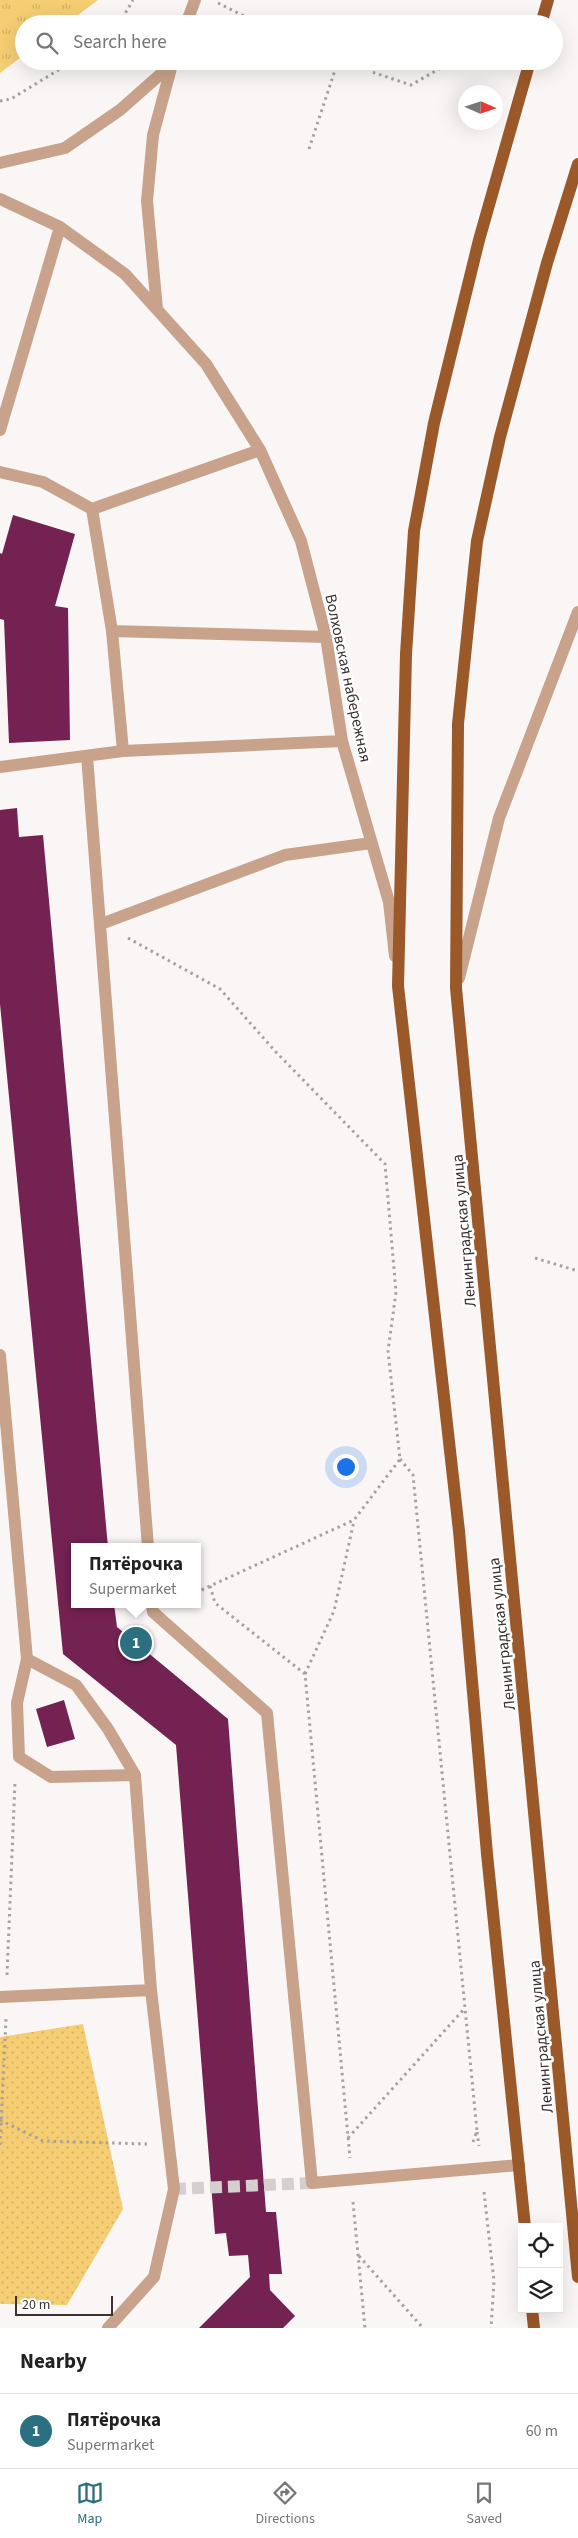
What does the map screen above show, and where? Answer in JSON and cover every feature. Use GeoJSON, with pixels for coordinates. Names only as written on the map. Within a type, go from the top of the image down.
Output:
{"type":"FeatureCollection","features":[{"type":"Feature","properties":{"kind":"main road"},"geometry":{"type":"LineString","coordinates":[[544,15],[548,0]]}},
{"type":"Feature","properties":{"kind":"main road","name":"Ленинградская улица"},"geometry":{"type":"LineString","coordinates":[[525,2223],[487,1854],[459,1532],[398,986],[406,654],[414,531],[434,423],[479,240],[527,70]]}},
{"type":"Feature","properties":{"kind":"main road","name":"Ленинградская улица"},"geometry":{"type":"LineString","coordinates":[[578,164],[546,262],[500,437],[477,541],[458,724],[456,988],[578,2277]]}},
{"type":"Feature","properties":{"kind":"main road"},"geometry":{"type":"LineString","coordinates":[[532,2313],[534,2328]]}},
{"type":"Feature","properties":{"kind":"street"},"geometry":{"type":"LineString","coordinates":[[189,15],[195,0]]}},
{"type":"Feature","properties":{"kind":"street"},"geometry":{"type":"LineString","coordinates":[[0,163],[65,148],[120,110],[164,70]]}},
{"type":"Feature","properties":{"kind":"street"},"geometry":{"type":"LineString","coordinates":[[158,309],[147,201],[154,135],[170,70]]}},
{"type":"Feature","properties":{"kind":"street","name":"Волховская набережная"},"geometry":{"type":"LineString","coordinates":[[0,199],[60,227],[126,274],[206,364],[260,450],[301,541],[326,637],[342,741],[388,902],[398,986]]}},
{"type":"Feature","properties":{"kind":"street"},"geometry":{"type":"LineString","coordinates":[[0,430],[60,227]]}},
{"type":"Feature","properties":{"kind":"street"},"geometry":{"type":"LineString","coordinates":[[0,472],[43,482],[92,509],[260,450]]}},
{"type":"Feature","properties":{"kind":"street"},"geometry":{"type":"LineString","coordinates":[[92,509],[112,631],[123,751]]}},
{"type":"Feature","properties":{"kind":"street"},"geometry":{"type":"LineString","coordinates":[[456,988],[499,818],[578,612]]}},
{"type":"Feature","properties":{"kind":"street"},"geometry":{"type":"LineString","coordinates":[[112,631],[326,637]]}},
{"type":"Feature","properties":{"kind":"street"},"geometry":{"type":"LineString","coordinates":[[0,767],[123,751],[342,741]]}},
{"type":"Feature","properties":{"kind":"street"},"geometry":{"type":"LineString","coordinates":[[87,756],[148,1543]]}},
{"type":"Feature","properties":{"kind":"street"},"geometry":{"type":"LineString","coordinates":[[101,924],[285,855],[371,843]]}},
{"type":"Feature","properties":{"kind":"street"},"geometry":{"type":"LineString","coordinates":[[0,1356],[27,1659],[17,1703],[19,1757],[50,1777],[135,1775]]}},
{"type":"Feature","properties":{"kind":"street"},"geometry":{"type":"LineString","coordinates":[[152,1608],[152,1612],[267,1713],[312,2183],[519,2165]]}},
{"type":"Feature","properties":{"kind":"street"},"geometry":{"type":"LineString","coordinates":[[27,1659],[76,1685],[108,1728],[135,1775],[151,1990],[174,2189],[154,2277],[108,2328]]}},
{"type":"Feature","properties":{"kind":"street"},"geometry":{"type":"LineString","coordinates":[[3,1997],[151,1990]]}},
{"type":"Feature","properties":{"kind":"path"},"geometry":{"type":"LineString","coordinates":[[124,15],[133,0]]}},
{"type":"Feature","properties":{"kind":"path"},"geometry":{"type":"LineString","coordinates":[[211,0],[242,15]]}},
{"type":"Feature","properties":{"kind":"path"},"geometry":{"type":"LineString","coordinates":[[0,101],[11,99],[58,70]]}},
{"type":"Feature","properties":{"kind":"path"},"geometry":{"type":"LineString","coordinates":[[309,149],[335,70]]}},
{"type":"Feature","properties":{"kind":"path"},"geometry":{"type":"LineString","coordinates":[[371,70],[372,72],[411,85],[437,70]]}},
{"type":"Feature","properties":{"kind":"path"},"geometry":{"type":"LineString","coordinates":[[101,924],[220,989],[275,1051],[385,1164],[396,1292],[388,1351],[400,1459],[413,1474],[477,2131],[494,2281],[491,2328]]}},
{"type":"Feature","properties":{"kind":"path"},"geometry":{"type":"LineString","coordinates":[[535,1258],[578,1271]]}},
{"type":"Feature","properties":{"kind":"path"},"geometry":{"type":"LineString","coordinates":[[359,2160],[350,2161],[306,1674],[334,1611],[354,1520],[400,1459]]}},
{"type":"Feature","properties":{"kind":"path"},"geometry":{"type":"LineString","coordinates":[[201,1590],[354,1520]]}},
{"type":"Feature","properties":{"kind":"path"},"geometry":{"type":"LineString","coordinates":[[210,1586],[215,1604],[306,1674]]}},
{"type":"Feature","properties":{"kind":"path"},"geometry":{"type":"LineString","coordinates":[[0,2145],[3,1997],[12,1793],[19,1757]]}},
{"type":"Feature","properties":{"kind":"path"},"geometry":{"type":"LineString","coordinates":[[348,2139],[466,2008]]}},
{"type":"Feature","properties":{"kind":"path"},"geometry":{"type":"LineString","coordinates":[[1,2121],[43,2141],[169,2145]]}},
{"type":"Feature","properties":{"kind":"path"},"geometry":{"type":"LineString","coordinates":[[468,2149],[472,2145],[477,2131]]}},
{"type":"Feature","properties":{"kind":"path"},"geometry":{"type":"LineString","coordinates":[[352,2181],[365,2328]]}},
{"type":"Feature","properties":{"kind":"path"},"geometry":{"type":"LineString","coordinates":[[358,2254],[423,2328]]}},
{"type":"Feature","properties":{"kind":"green space"},"geometry":{"type":"Polygon","coordinates":[[[0,0],[98,0],[78,15],[15,15],[15,62],[0,73],[0,0]]]}},
{"type":"Feature","properties":{"kind":"green space"},"geometry":{"type":"Polygon","coordinates":[[[83,2024],[123,2209],[67,2305],[0,2304],[0,2037],[83,2024]]]}},
{"type":"Feature","properties":{"kind":"building"},"geometry":{"type":"Polygon","coordinates":[[[13,515],[75,534],[55,606],[68,608],[70,740],[9,743],[4,620],[0,619],[0,553],[2,554],[13,515]]]}},
{"type":"Feature","properties":{"kind":"building"},"geometry":{"type":"Polygon","coordinates":[[[17,808],[19,837],[43,835],[108,1543],[71,1543],[71,1608],[115,1608],[117,1627],[228,1719],[266,2212],[276,2212],[282,2274],[269,2274],[270,2290],[295,2316],[283,2328],[199,2328],[250,2277],[248,2255],[229,2256],[226,2233],[215,2234],[176,1745],[63,1654],[0,1004],[0,810],[17,808]]]}},
{"type":"Feature","properties":{"kind":"building"},"geometry":{"type":"Polygon","coordinates":[[[64,1700],[75,1739],[47,1747],[36,1709],[64,1700]]]}},
{"type":"Feature","properties":{"kind":"tunnel"},"geometry":{"type":"LineString","coordinates":[[174,2189],[312,2183]]}},
{"type":"Feature","properties":{"kind":"place","name":"Пятёрочка"},"geometry":{"type":"Point","coordinates":[136,1643]}}]}
